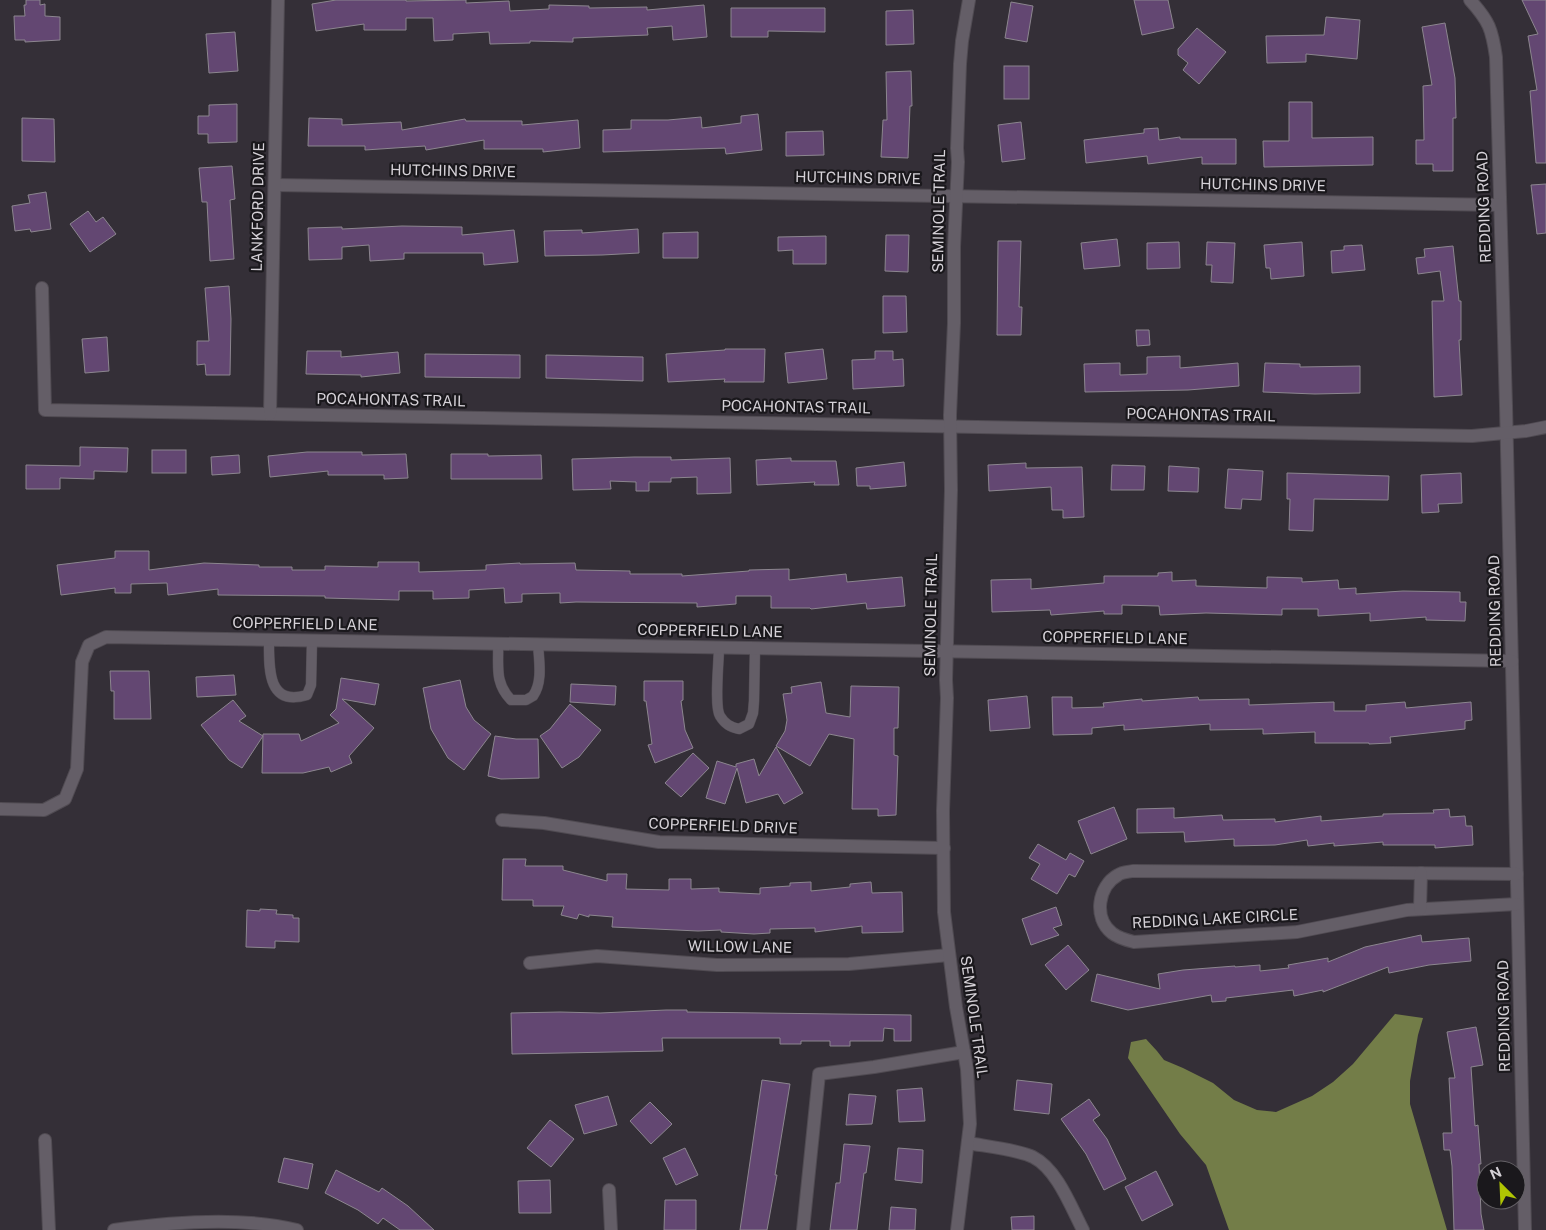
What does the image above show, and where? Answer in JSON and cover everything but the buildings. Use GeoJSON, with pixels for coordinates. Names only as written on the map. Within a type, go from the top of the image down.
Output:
{"type":"FeatureCollection","features":[{"type":"Feature","properties":{"kind":"street","name":"LANKFORD DRIVE"},"geometry":{"type":"LineString","coordinates":[[270,414],[278,0]]}},
{"type":"Feature","properties":{"kind":"street","name":"SEMINOLE TRAIL"},"geometry":{"type":"LineString","coordinates":[[958,1230],[970,1124],[967,1069],[944,912],[943,811],[954,247],[960,64],[969,0]]}},
{"type":"Feature","properties":{"kind":"street","name":"REDDING ROAD"},"geometry":{"type":"LineString","coordinates":[[1470,0],[1481,12],[1492,32],[1496,57],[1507,433],[1525,1230]]}},
{"type":"Feature","properties":{"kind":"street","name":"HUTCHINS DRIVE"},"geometry":{"type":"LineString","coordinates":[[275,185],[1500,205]]}},
{"type":"Feature","properties":{"kind":"street","name":"POCAHONTAS TRAIL"},"geometry":{"type":"LineString","coordinates":[[42,288],[44,410],[1472,436],[1526,432],[1546,427]]}},
{"type":"Feature","properties":{"kind":"street","name":"COPPERFIELD LANE"},"geometry":{"type":"LineString","coordinates":[[0,809],[46,809],[65,799],[78,769],[82,662],[89,646],[106,637],[1512,661]]}},
{"type":"Feature","properties":{"kind":"street","name":"COPPERFIELD DRIVE"},"geometry":{"type":"LineString","coordinates":[[502,820],[544,823],[659,842],[944,848]]}},
{"type":"Feature","properties":{"kind":"street","name":"REDDING LAKE CIRCLE"},"geometry":{"type":"LineString","coordinates":[[1517,874],[1133,871],[1120,874],[1111,879],[1104,888],[1100,898],[1104,923],[1111,932],[1122,939],[1134,942],[1297,932],[1407,910],[1517,904]]}},
{"type":"Feature","properties":{"kind":"street"},"geometry":{"type":"LineString","coordinates":[[1420,909],[1421,873]]}},
{"type":"Feature","properties":{"kind":"street","name":"WILLOW LANE"},"geometry":{"type":"LineString","coordinates":[[530,964],[597,956],[717,965],[849,964],[949,956]]}},
{"type":"Feature","properties":{"kind":"street"},"geometry":{"type":"LineString","coordinates":[[803,1230],[819,1074],[964,1052]]}},
{"type":"Feature","properties":{"kind":"street"},"geometry":{"type":"LineString","coordinates":[[45,1140],[49,1230]]}},
{"type":"Feature","properties":{"kind":"street"},"geometry":{"type":"LineString","coordinates":[[968,1143],[1031,1156],[1040,1161],[1050,1170],[1083,1230]]}},
{"type":"Feature","properties":{"kind":"street"},"geometry":{"type":"LineString","coordinates":[[609,1190],[611,1230]]}},
{"type":"Feature","properties":{"kind":"street"},"geometry":{"type":"LineString","coordinates":[[114,1230],[139,1226],[206,1222],[257,1223],[297,1230]]}},
{"type":"Feature","properties":{"kind":"lane"},"geometry":{"type":"LineString","coordinates":[[269,640],[270,666],[275,689],[283,696],[296,698],[307,695],[311,685],[312,640]]}},
{"type":"Feature","properties":{"kind":"lane"},"geometry":{"type":"LineString","coordinates":[[498,644],[498,678],[501,688],[511,700],[518,700],[533,696],[537,690],[539,674],[538,644]]}},
{"type":"Feature","properties":{"kind":"lane"},"geometry":{"type":"LineString","coordinates":[[719,647],[719,714],[728,726],[739,729],[749,724],[753,714],[755,648]]}},
{"type":"Feature","properties":{"kind":"shaded area"},"geometry":{"type":"Polygon","coordinates":[[[1395,1014],[1423,1018],[1410,1081],[1410,1104],[1447,1230],[1229,1230],[1206,1165],[1180,1134],[1128,1058],[1131,1042],[1146,1039],[1164,1060],[1213,1083],[1234,1100],[1257,1110],[1276,1112],[1312,1096],[1333,1082],[1353,1064],[1395,1014]]]}}]}
